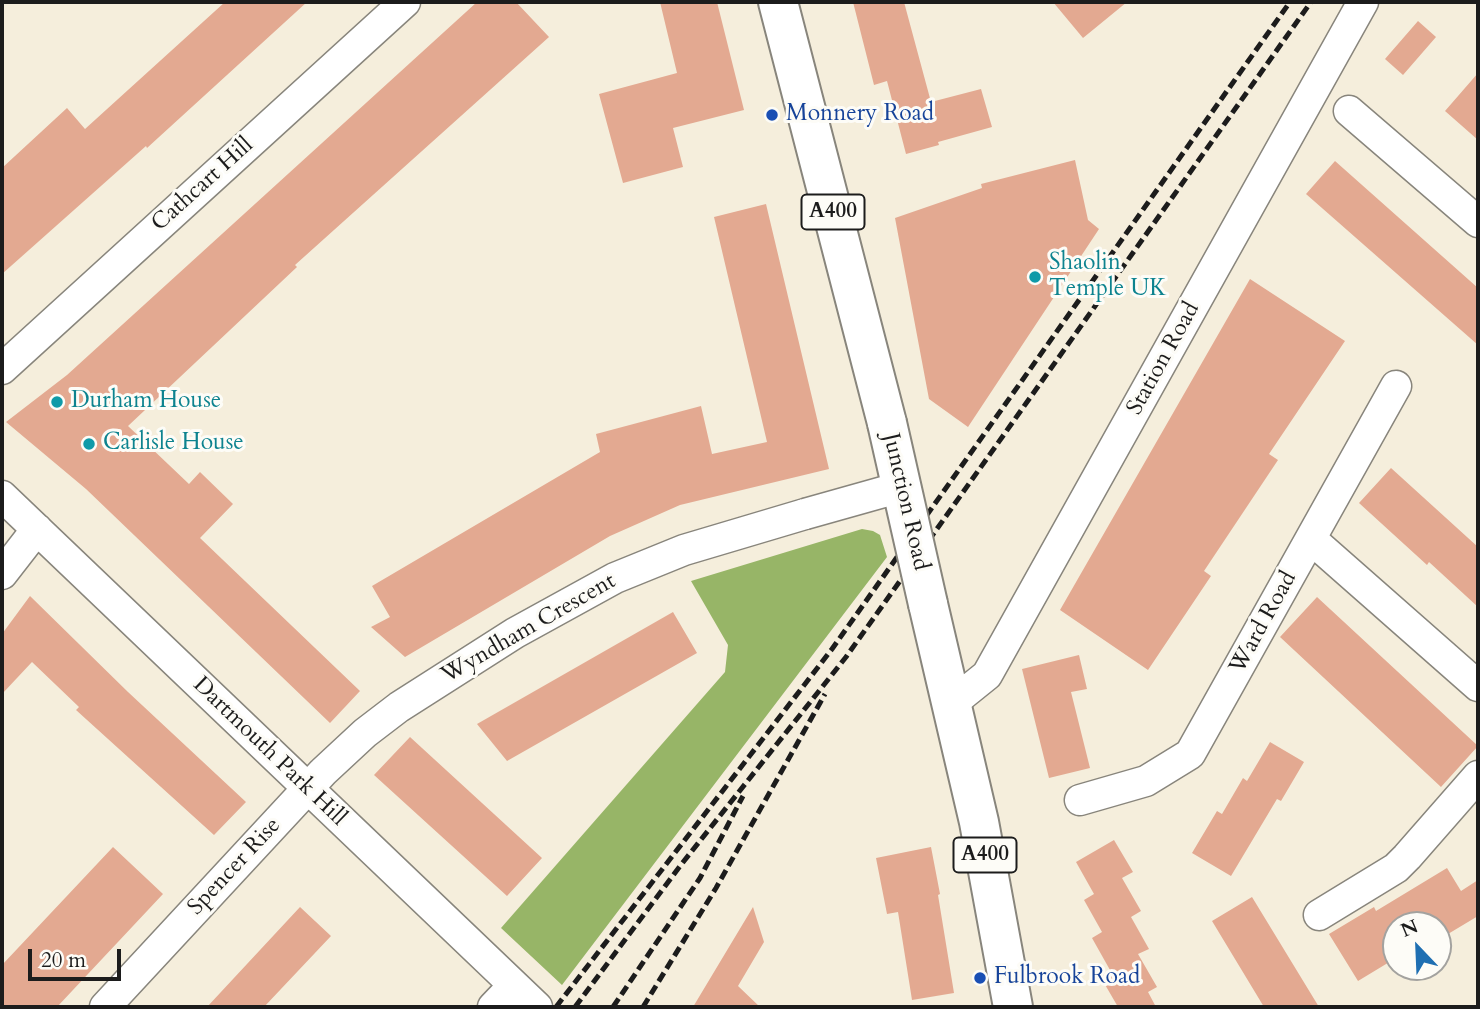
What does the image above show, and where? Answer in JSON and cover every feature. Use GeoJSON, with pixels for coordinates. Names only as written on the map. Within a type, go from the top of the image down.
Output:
{"type":"FeatureCollection","features":[{"type":"Feature","properties":{"kind":"main road","name":"Junction Road"},"geometry":{"type":"LineString","coordinates":[[778,2],[887,423],[979,822],[1013,1007]]}},
{"type":"Feature","properties":{"kind":"street","name":"Cathcart Hill"},"geometry":{"type":"LineString","coordinates":[[2,369],[405,2]]}},
{"type":"Feature","properties":{"kind":"street","name":"Station Road"},"geometry":{"type":"LineString","coordinates":[[951,704],[987,674],[1363,2]]}},
{"type":"Feature","properties":{"kind":"street"},"geometry":{"type":"LineString","coordinates":[[1349,111],[1478,222]]}},
{"type":"Feature","properties":{"kind":"street","name":"Ward Road"},"geometry":{"type":"LineString","coordinates":[[1080,800],[1146,781],[1190,754],[1396,386]]}},
{"type":"Feature","properties":{"kind":"street","name":"Wyndham Crescent"},"geometry":{"type":"LineString","coordinates":[[307,788],[365,733],[398,707],[481,653],[584,593],[684,550],[901,487]]}},
{"type":"Feature","properties":{"kind":"street","name":"Dartmouth Park Hill"},"geometry":{"type":"LineString","coordinates":[[2,496],[528,998]]}},
{"type":"Feature","properties":{"kind":"street"},"geometry":{"type":"LineString","coordinates":[[2,574],[37,529]]}},
{"type":"Feature","properties":{"kind":"street"},"geometry":{"type":"LineString","coordinates":[[1311,539],[1478,686]]}},
{"type":"Feature","properties":{"kind":"street"},"geometry":{"type":"LineString","coordinates":[[1320,915],[1408,858],[1478,776]]}},
{"type":"Feature","properties":{"kind":"street","name":"Spencer Rise"},"geometry":{"type":"LineString","coordinates":[[105,1007],[307,788]]}},
{"type":"Feature","properties":{"kind":"street"},"geometry":{"type":"LineString","coordinates":[[493,1007],[528,998]]}},
{"type":"Feature","properties":{"kind":"green space"},"geometry":{"type":"Polygon","coordinates":[[[862,529],[880,535],[887,557],[562,985],[501,928],[725,672],[728,645],[691,581],[862,529]]]}},
{"type":"Feature","properties":{"kind":"building"},"geometry":{"type":"Polygon","coordinates":[[[225,2],[307,2],[147,148],[146,146],[2,274],[2,168],[67,108],[85,129],[225,2]]]}},
{"type":"Feature","properties":{"kind":"building"},"geometry":{"type":"Polygon","coordinates":[[[477,2],[516,2],[549,37],[295,265],[297,267],[128,426],[189,484],[200,472],[233,504],[200,538],[360,691],[330,723],[86,489],[6,422],[67,375],[477,2]]]}},
{"type":"Feature","properties":{"kind":"building"},"geometry":{"type":"Polygon","coordinates":[[[660,2],[717,2],[744,110],[673,128],[683,167],[623,183],[599,94],[677,73],[660,2]]]}},
{"type":"Feature","properties":{"kind":"building"},"geometry":{"type":"Polygon","coordinates":[[[853,2],[904,2],[931,102],[981,89],[992,127],[906,154],[887,81],[874,85],[853,2]]]}},
{"type":"Feature","properties":{"kind":"building"},"geometry":{"type":"Polygon","coordinates":[[[1053,2],[1127,2],[1083,38],[1053,2]]]}},
{"type":"Feature","properties":{"kind":"building"},"geometry":{"type":"Polygon","coordinates":[[[1418,21],[1436,37],[1403,75],[1385,59],[1418,21]]]}},
{"type":"Feature","properties":{"kind":"building"},"geometry":{"type":"Polygon","coordinates":[[[1478,73],[1478,140],[1445,111],[1478,73]]]}},
{"type":"Feature","properties":{"kind":"building"},"geometry":{"type":"Polygon","coordinates":[[[1075,160],[1088,220],[1099,229],[968,427],[929,399],[895,218],[982,188],[981,184],[1075,160]]]}},
{"type":"Feature","properties":{"kind":"building"},"geometry":{"type":"Polygon","coordinates":[[[1335,161],[1478,288],[1478,345],[1306,194],[1335,161]]]}},
{"type":"Feature","properties":{"kind":"building"},"geometry":{"type":"Polygon","coordinates":[[[766,204],[829,469],[680,505],[610,536],[405,657],[371,627],[390,617],[372,586],[600,452],[596,434],[701,406],[712,454],[767,442],[714,217],[766,204]]]}},
{"type":"Feature","properties":{"kind":"building"},"geometry":{"type":"Polygon","coordinates":[[[1250,279],[1345,341],[1269,454],[1278,460],[1204,571],[1211,576],[1148,670],[1060,610],[1250,279]]]}},
{"type":"Feature","properties":{"kind":"building"},"geometry":{"type":"Polygon","coordinates":[[[1391,468],[1478,547],[1478,607],[1359,503],[1391,468]]]}},
{"type":"Feature","properties":{"kind":"building"},"geometry":{"type":"Polygon","coordinates":[[[30,596],[246,802],[214,835],[76,710],[79,707],[32,662],[2,694],[2,634],[30,596]]]}},
{"type":"Feature","properties":{"kind":"building"},"geometry":{"type":"Polygon","coordinates":[[[1317,597],[1478,746],[1441,787],[1280,637],[1317,597]]]}},
{"type":"Feature","properties":{"kind":"building"},"geometry":{"type":"Polygon","coordinates":[[[673,612],[697,653],[507,761],[477,724],[673,612]]]}},
{"type":"Feature","properties":{"kind":"building"},"geometry":{"type":"Polygon","coordinates":[[[1079,655],[1087,689],[1071,692],[1090,768],[1049,778],[1022,669],[1079,655]]]}},
{"type":"Feature","properties":{"kind":"building"},"geometry":{"type":"Polygon","coordinates":[[[410,737],[542,858],[507,896],[374,775],[410,737]]]}},
{"type":"Feature","properties":{"kind":"building"},"geometry":{"type":"Polygon","coordinates":[[[1270,742],[1304,762],[1281,801],[1277,799],[1231,876],[1192,853],[1217,811],[1222,814],[1243,778],[1247,781],[1270,742]]]}},
{"type":"Feature","properties":{"kind":"building"},"geometry":{"type":"Polygon","coordinates":[[[1114,840],[1133,872],[1122,878],[1141,911],[1131,917],[1149,949],[1138,954],[1157,987],[1148,992],[1156,1007],[1118,1007],[1100,976],[1110,970],[1092,938],[1102,932],[1084,900],[1094,894],[1076,862],[1114,840]]]}},
{"type":"Feature","properties":{"kind":"building"},"geometry":{"type":"Polygon","coordinates":[[[113,847],[163,894],[57,1007],[2,1007],[2,965],[113,847]]]}},
{"type":"Feature","properties":{"kind":"building"},"geometry":{"type":"Polygon","coordinates":[[[931,847],[954,993],[912,1000],[898,912],[887,914],[876,858],[931,847]]]}},
{"type":"Feature","properties":{"kind":"building"},"geometry":{"type":"Polygon","coordinates":[[[1447,868],[1461,891],[1478,880],[1478,916],[1452,932],[1452,911],[1382,911],[1382,966],[1358,981],[1329,934],[1374,907],[1376,911],[1447,868]]]}},
{"type":"Feature","properties":{"kind":"building"},"geometry":{"type":"Polygon","coordinates":[[[1252,897],[1319,1007],[1264,1007],[1212,921],[1252,897]]]}},
{"type":"Feature","properties":{"kind":"building"},"geometry":{"type":"Polygon","coordinates":[[[300,907],[331,936],[264,1007],[207,1007],[300,907]]]}},
{"type":"Feature","properties":{"kind":"building"},"geometry":{"type":"Polygon","coordinates":[[[753,907],[764,942],[738,986],[760,1007],[693,1007],[753,907]]]}},
{"type":"Feature","properties":{"kind":"railway"},"geometry":{"type":"LineString","coordinates":[[556,1007],[832,649],[1290,2]]}},
{"type":"Feature","properties":{"kind":"railway"},"geometry":{"type":"LineString","coordinates":[[575,1007],[680,866],[846,657],[1311,2]]}},
{"type":"Feature","properties":{"kind":"railway"},"geometry":{"type":"LineString","coordinates":[[643,1007],[716,888],[825,694]]}},
{"type":"Feature","properties":{"kind":"railway"},"geometry":{"type":"LineString","coordinates":[[613,1007],[700,878],[743,796]]}},
{"type":"Feature","properties":{"kind":"place","name":"Monnery Road"},"geometry":{"type":"Point","coordinates":[772,115]}},
{"type":"Feature","properties":{"kind":"place","name":"Shaolin Temple UK"},"geometry":{"type":"Point","coordinates":[1035,277]}},
{"type":"Feature","properties":{"kind":"place","name":"Durham House"},"geometry":{"type":"Point","coordinates":[57,402]}},
{"type":"Feature","properties":{"kind":"place","name":"Carlisle House"},"geometry":{"type":"Point","coordinates":[89,444]}},
{"type":"Feature","properties":{"kind":"place","name":"Fulbrook Road"},"geometry":{"type":"Point","coordinates":[980,978]}}]}
